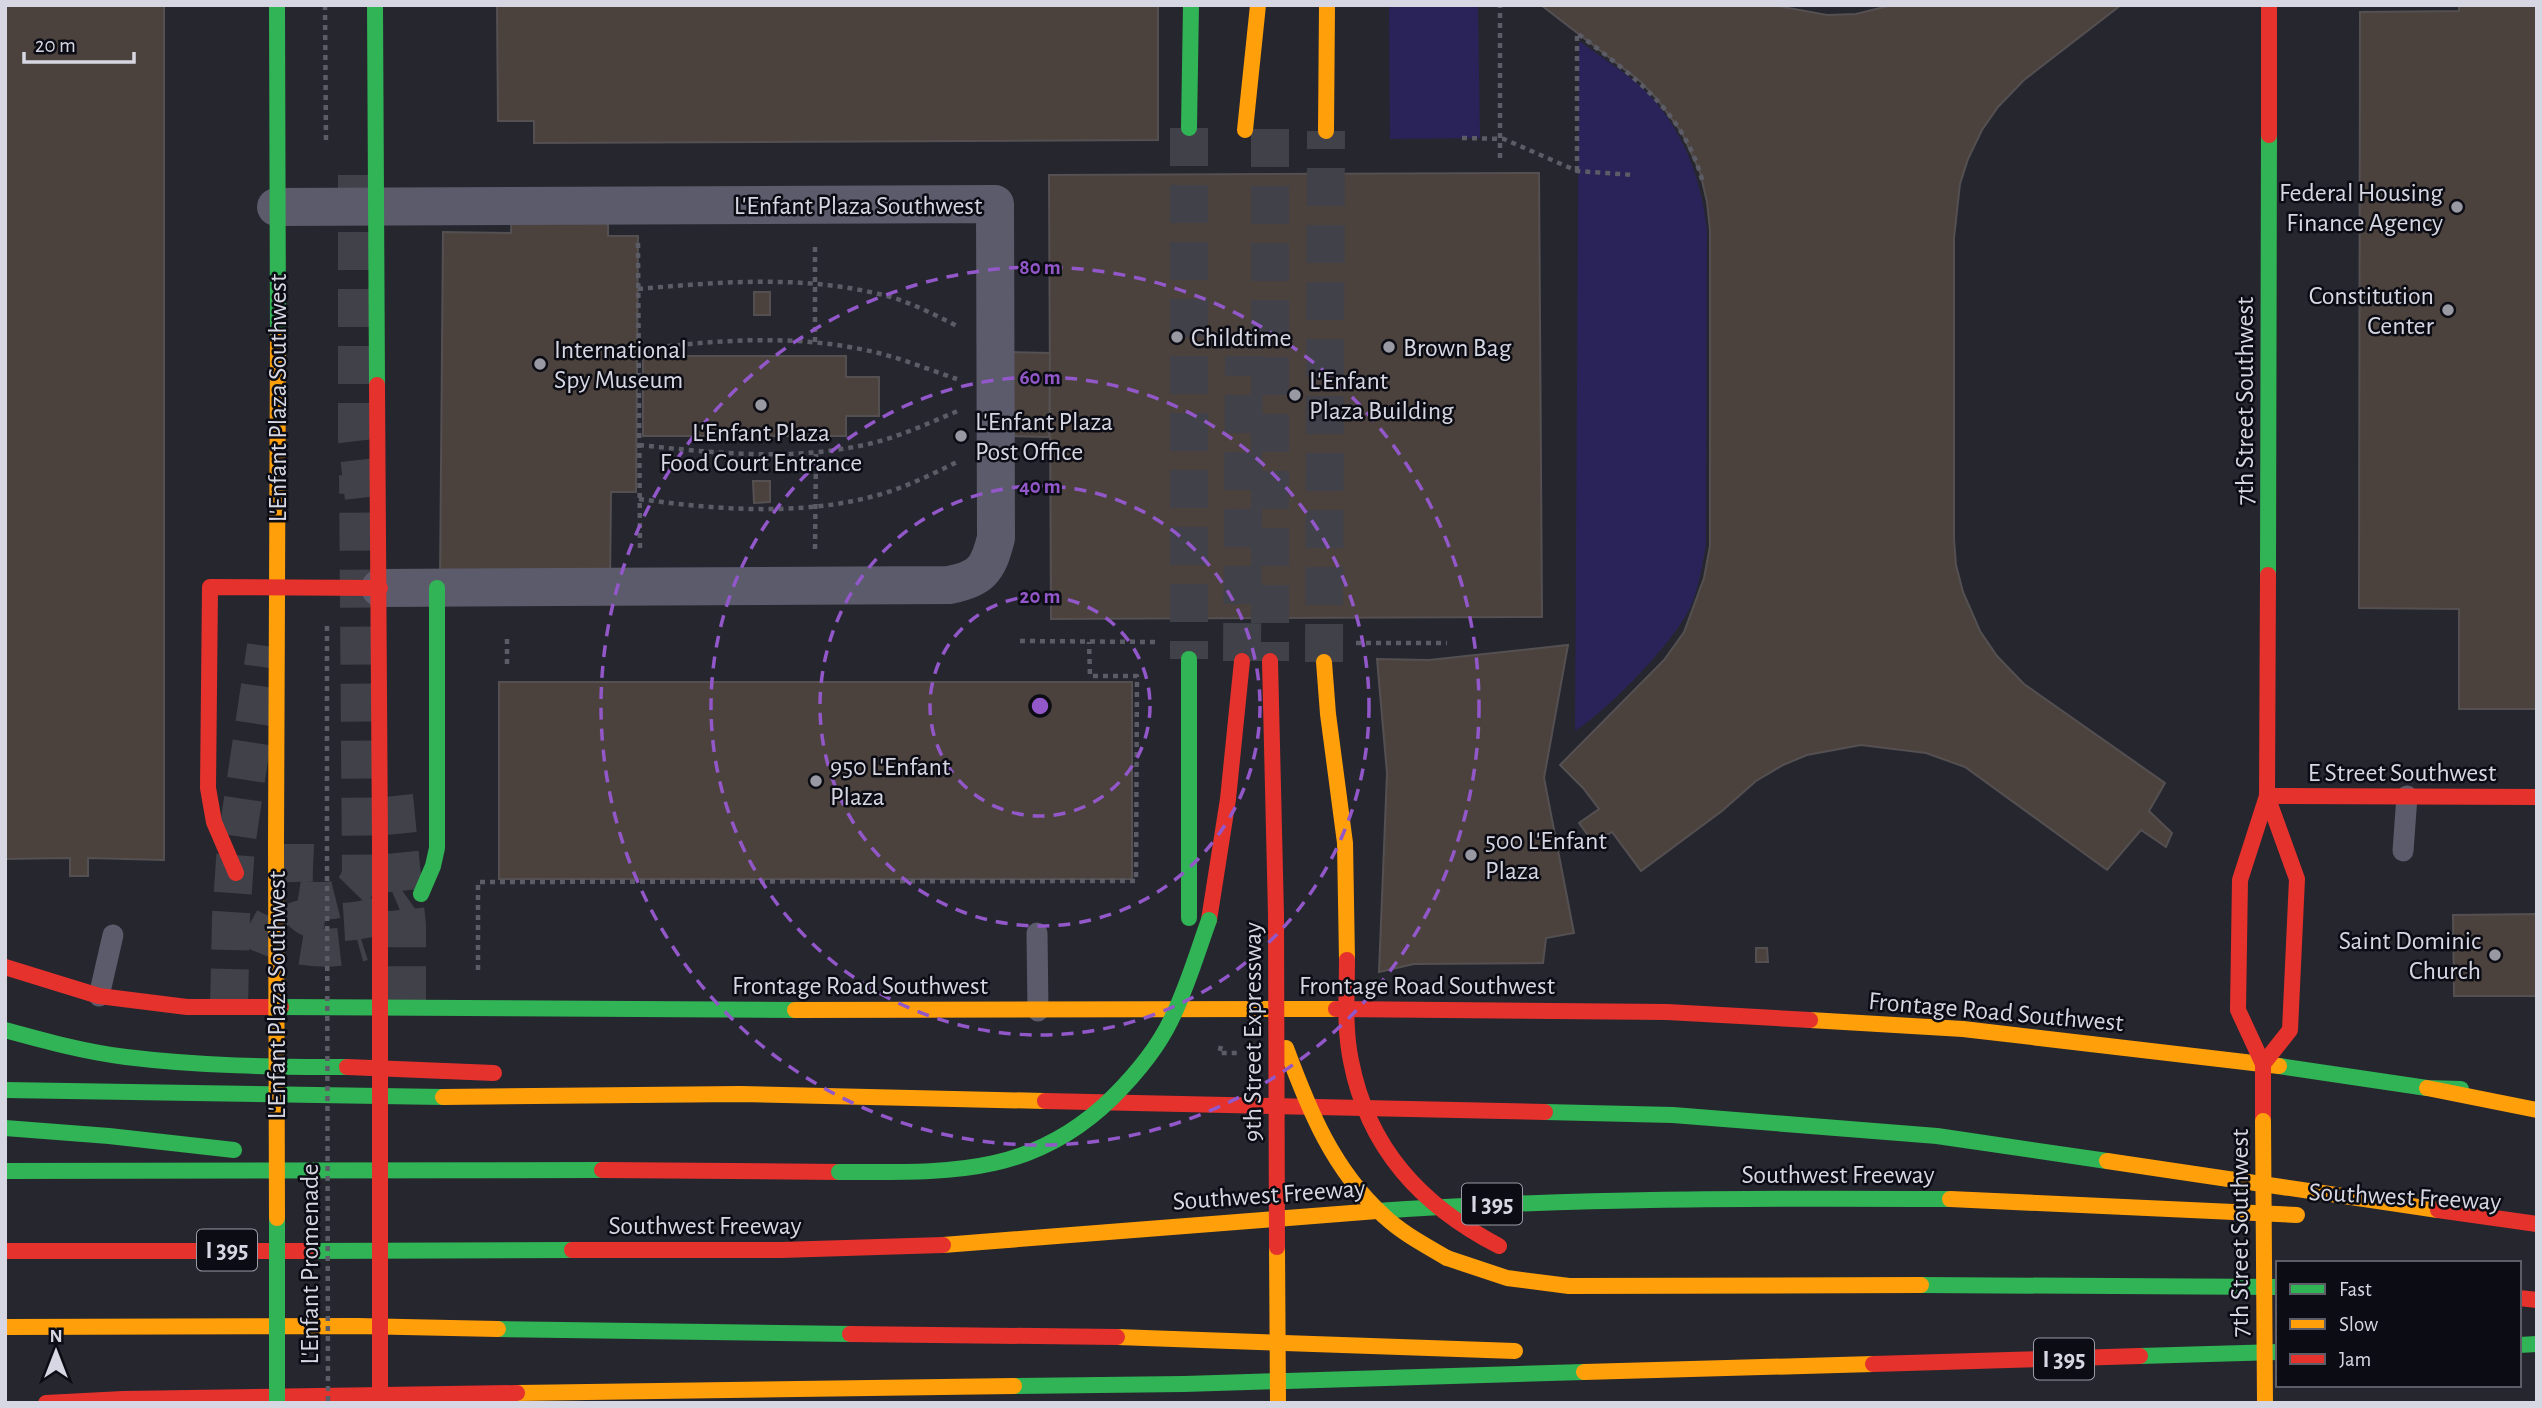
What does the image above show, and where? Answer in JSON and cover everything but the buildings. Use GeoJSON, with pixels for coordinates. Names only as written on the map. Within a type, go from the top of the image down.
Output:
{"type":"FeatureCollection","features":[{"type":"Feature","properties":{"kind":"main road"},"geometry":{"type":"LineString","coordinates":[[1189,128],[1191,5]]}},
{"type":"Feature","properties":{"kind":"main road"},"geometry":{"type":"LineString","coordinates":[[1260,5],[1266,74]]}},
{"type":"Feature","properties":{"kind":"main road"},"geometry":{"type":"LineString","coordinates":[[1245,130],[1260,5]]}},
{"type":"Feature","properties":{"kind":"main road"},"geometry":{"type":"LineString","coordinates":[[1326,5],[1326,131]]}},
{"type":"Feature","properties":{"kind":"main road","name":"7th Street Southwest"},"geometry":{"type":"LineString","coordinates":[[2264,1403],[2263,1064],[2238,1010],[2240,880],[2267,796],[2269,5]]}},
{"type":"Feature","properties":{"kind":"main road"},"geometry":{"type":"LineString","coordinates":[[375,6],[380,588],[380,1403]]}},
{"type":"Feature","properties":{"kind":"main road","name":"L'Enfant Plaza Southwest"},"geometry":{"type":"LineString","coordinates":[[276,7],[277,1403]]}},
{"type":"Feature","properties":{"kind":"main road"},"geometry":{"type":"LineString","coordinates":[[236,873],[214,828],[209,799],[210,587],[278,588]]}},
{"type":"Feature","properties":{"kind":"main road","name":"L'Enfant Plaza Southwest"},"geometry":{"type":"LineString","coordinates":[[278,588],[380,588]]}},
{"type":"Feature","properties":{"kind":"main road"},"geometry":{"type":"LineString","coordinates":[[421,894],[433,866],[437,848],[437,588]]}},
{"type":"Feature","properties":{"kind":"main road"},"geometry":{"type":"LineString","coordinates":[[1171,1020],[1186,931],[1189,659]]}},
{"type":"Feature","properties":{"kind":"main road"},"geometry":{"type":"LineString","coordinates":[[5,1171],[417,1169],[839,1172],[961,1169],[1018,1158],[1043,1147],[1092,1116],[1119,1093],[1156,1046],[1171,1020],[1209,919],[1228,799],[1241,661]]}},
{"type":"Feature","properties":{"kind":"main road","name":"9th Street Expressway"},"geometry":{"type":"LineString","coordinates":[[1270,661],[1276,915],[1278,1403]]}},
{"type":"Feature","properties":{"kind":"main road"},"geometry":{"type":"LineString","coordinates":[[1324,662],[1345,843],[1347,1026],[1351,1061],[1359,1093],[1371,1125],[1385,1151],[1421,1194],[1444,1215],[1471,1233],[1505,1248]]}},
{"type":"Feature","properties":{"kind":"main road","name":"7th Street Southwest"},"geometry":{"type":"LineString","coordinates":[[2263,1064],[2290,1030],[2297,879],[2267,796]]}},
{"type":"Feature","properties":{"kind":"main road","name":"E Street Southwest"},"geometry":{"type":"LineString","coordinates":[[2267,796],[2537,797]]}},
{"type":"Feature","properties":{"kind":"main road","name":"Frontage Road Southwest"},"geometry":{"type":"LineString","coordinates":[[5,967],[99,996],[160,1005],[229,1007],[1038,1011],[1402,1008],[1667,1012],[1963,1029],[2263,1064],[2427,1088],[2523,1091]]}},
{"type":"Feature","properties":{"kind":"main road"},"geometry":{"type":"LineString","coordinates":[[1277,1023],[1315,1125],[1347,1179],[1366,1202],[1398,1230],[1447,1258],[1477,1270],[1542,1285],[2276,1287]]}},
{"type":"Feature","properties":{"kind":"main road"},"geometry":{"type":"LineString","coordinates":[[5,1030],[75,1048],[150,1060],[506,1074]]}},
{"type":"Feature","properties":{"kind":"main road"},"geometry":{"type":"LineString","coordinates":[[575,1080],[740,1094]]}},
{"type":"Feature","properties":{"kind":"main road"},"geometry":{"type":"LineString","coordinates":[[2427,1088],[2537,1110]]}},
{"type":"Feature","properties":{"kind":"main road"},"geometry":{"type":"LineString","coordinates":[[5,1090],[480,1098],[740,1094],[1673,1115],[1937,1136],[2537,1225]]}},
{"type":"Feature","properties":{"kind":"main road"},"geometry":{"type":"LineString","coordinates":[[5,1128],[109,1136],[417,1169]]}},
{"type":"Feature","properties":{"kind":"main road","name":"Southwest Freeway"},"geometry":{"type":"LineString","coordinates":[[5,1251],[781,1250],[913,1247],[1464,1205],[1685,1198],[1965,1199],[2319,1216]]}},
{"type":"Feature","properties":{"kind":"main road","name":"Southwest Freeway"},"geometry":{"type":"LineString","coordinates":[[2400,1220],[2537,1225]]}},
{"type":"Feature","properties":{"kind":"main road"},"geometry":{"type":"LineString","coordinates":[[1664,1269],[1816,1284]]}},
{"type":"Feature","properties":{"kind":"main road"},"geometry":{"type":"LineString","coordinates":[[5,1327],[358,1326],[667,1333],[1061,1335],[1534,1352]]}},
{"type":"Feature","properties":{"kind":"main road","name":"I 395"},"geometry":{"type":"LineString","coordinates":[[46,1403],[218,1398],[1184,1384],[2276,1352]]}},
{"type":"Feature","properties":{"kind":"main road"},"geometry":{"type":"LineString","coordinates":[[1602,1355],[1850,1366]]}},
{"type":"Feature","properties":{"kind":"main road"},"geometry":{"type":"LineString","coordinates":[[218,1398],[268,1403]]}},
{"type":"Feature","properties":{"kind":"street","name":"L'Enfant Plaza Southwest"},"geometry":{"type":"LineString","coordinates":[[276,207],[995,204],[996,538],[986,567],[978,576],[948,585],[380,588]]}},
{"type":"Feature","properties":{"kind":"lane"},"geometry":{"type":"LineString","coordinates":[[2403,851],[2407,796]]}},
{"type":"Feature","properties":{"kind":"lane"},"geometry":{"type":"LineString","coordinates":[[1037,933],[1038,1011]]}},
{"type":"Feature","properties":{"kind":"lane"},"geometry":{"type":"LineString","coordinates":[[99,996],[113,935]]}},
{"type":"Feature","properties":{"kind":"path"},"geometry":{"type":"LineString","coordinates":[[325,5],[326,143]]}},
{"type":"Feature","properties":{"kind":"path"},"geometry":{"type":"LineString","coordinates":[[1500,5],[1500,158]]}},
{"type":"Feature","properties":{"kind":"path"},"geometry":{"type":"LineString","coordinates":[[1577,171],[1577,33],[1641,82],[1657,99],[1682,133],[1703,183]]}},
{"type":"Feature","properties":{"kind":"path"},"geometry":{"type":"LineString","coordinates":[[1462,138],[1504,139],[1577,171],[1634,175]]}},
{"type":"Feature","properties":{"kind":"path"},"geometry":{"type":"LineString","coordinates":[[815,239],[815,342]]}},
{"type":"Feature","properties":{"kind":"path"},"geometry":{"type":"LineString","coordinates":[[638,240],[640,550]]}},
{"type":"Feature","properties":{"kind":"path"},"geometry":{"type":"LineString","coordinates":[[639,289],[733,282],[816,284],[881,294],[923,309],[970,332]]}},
{"type":"Feature","properties":{"kind":"path"},"geometry":{"type":"LineString","coordinates":[[639,350],[684,344],[745,341],[815,342],[866,350],[959,380]]}},
{"type":"Feature","properties":{"kind":"path"},"geometry":{"type":"LineString","coordinates":[[639,445],[738,454],[816,452],[865,445],[970,406]]}},
{"type":"Feature","properties":{"kind":"path"},"geometry":{"type":"LineString","coordinates":[[815,552],[816,452]]}},
{"type":"Feature","properties":{"kind":"path"},"geometry":{"type":"LineString","coordinates":[[639,499],[733,509],[816,506],[884,493],[970,456]]}},
{"type":"Feature","properties":{"kind":"path","name":"L'Enfant Promenade"},"geometry":{"type":"LineString","coordinates":[[327,622],[328,1403]]}},
{"type":"Feature","properties":{"kind":"path"},"geometry":{"type":"LineString","coordinates":[[507,639],[507,664]]}},
{"type":"Feature","properties":{"kind":"path"},"geometry":{"type":"LineString","coordinates":[[478,970],[478,882],[1136,881],[1137,676],[1090,676],[1089,642]]}},
{"type":"Feature","properties":{"kind":"shaded area"},"geometry":{"type":"Polygon","coordinates":[[[1389,5],[1478,5],[1480,138],[1390,139],[1389,5]]]}},
{"type":"Feature","properties":{"kind":"shaded area"},"geometry":{"type":"Polygon","coordinates":[[[1579,41],[1632,79],[1662,110],[1684,147],[1699,188],[1707,230],[1706,545],[1696,593],[1682,622],[1638,675],[1575,731],[1579,41]]]}},
{"type":"Feature","properties":{"kind":"tunnel"},"geometry":{"type":"LineString","coordinates":[[1189,128],[1189,659]]}},
{"type":"Feature","properties":{"kind":"tunnel"},"geometry":{"type":"LineString","coordinates":[[1270,129],[1270,661]]}},
{"type":"Feature","properties":{"kind":"tunnel"},"geometry":{"type":"LineString","coordinates":[[1324,662],[1326,131]]}},
{"type":"Feature","properties":{"kind":"tunnel"},"geometry":{"type":"LineString","coordinates":[[357,175],[357,439],[364,499]]}},
{"type":"Feature","properties":{"kind":"tunnel"},"geometry":{"type":"LineString","coordinates":[[1242,661],[1244,356]]}},
{"type":"Feature","properties":{"kind":"tunnel"},"geometry":{"type":"LineString","coordinates":[[298,899],[327,901],[344,896],[357,884],[361,874],[358,475]]}},
{"type":"Feature","properties":{"kind":"tunnel"},"geometry":{"type":"LineString","coordinates":[[229,1007],[236,846],[266,646]]}},
{"type":"Feature","properties":{"kind":"tunnel"},"geometry":{"type":"LineString","coordinates":[[394,796],[407,926],[407,1007]]}},
{"type":"Feature","properties":{"kind":"tunnel"},"geometry":{"type":"LineString","coordinates":[[295,844],[295,894],[300,909],[308,917],[321,921],[354,921],[387,914],[411,903]]}},
{"type":"Feature","properties":{"kind":"tunnel"},"geometry":{"type":"LineString","coordinates":[[248,927],[275,939],[318,948],[362,942]]}},
{"type":"Feature","properties":{"kind":"traffic: fast"},"geometry":{"type":"LineString","coordinates":[[277,5],[278,338]]}},
{"type":"Feature","properties":{"kind":"traffic: fast"},"geometry":{"type":"LineString","coordinates":[[375,5],[377,385]]}},
{"type":"Feature","properties":{"kind":"traffic: fast"},"geometry":{"type":"LineString","coordinates":[[1189,128],[1191,5]]}},
{"type":"Feature","properties":{"kind":"traffic: fast"},"geometry":{"type":"LineString","coordinates":[[2268,575],[2269,135]]}},
{"type":"Feature","properties":{"kind":"traffic: fast"},"geometry":{"type":"LineString","coordinates":[[421,894],[433,866],[437,848],[437,588]]}},
{"type":"Feature","properties":{"kind":"traffic: fast"},"geometry":{"type":"LineString","coordinates":[[1189,659],[1189,918]]}},
{"type":"Feature","properties":{"kind":"traffic: fast"},"geometry":{"type":"LineString","coordinates":[[839,1172],[915,1172],[985,1165],[1051,1143],[1082,1123],[1122,1088],[1159,1041],[1182,996],[1209,920]]}},
{"type":"Feature","properties":{"kind":"traffic: fast"},"geometry":{"type":"LineString","coordinates":[[281,1007],[795,1010]]}},
{"type":"Feature","properties":{"kind":"traffic: fast"},"geometry":{"type":"LineString","coordinates":[[5,1030],[80,1049],[153,1060],[347,1067]]}},
{"type":"Feature","properties":{"kind":"traffic: fast"},"geometry":{"type":"LineString","coordinates":[[2279,1066],[2427,1088],[2461,1089]]}},
{"type":"Feature","properties":{"kind":"traffic: fast"},"geometry":{"type":"LineString","coordinates":[[5,1090],[443,1097]]}},
{"type":"Feature","properties":{"kind":"traffic: fast"},"geometry":{"type":"LineString","coordinates":[[1545,1112],[1673,1115],[1937,1136],[2107,1161]]}},
{"type":"Feature","properties":{"kind":"traffic: fast"},"geometry":{"type":"LineString","coordinates":[[5,1128],[234,1150]]}},
{"type":"Feature","properties":{"kind":"traffic: fast"},"geometry":{"type":"LineString","coordinates":[[5,1171],[602,1170]]}},
{"type":"Feature","properties":{"kind":"traffic: fast"},"geometry":{"type":"LineString","coordinates":[[1377,1211],[1592,1201],[1950,1199]]}},
{"type":"Feature","properties":{"kind":"traffic: fast"},"geometry":{"type":"LineString","coordinates":[[277,1218],[277,1403]]}},
{"type":"Feature","properties":{"kind":"traffic: fast"},"geometry":{"type":"LineString","coordinates":[[306,1251],[572,1250]]}},
{"type":"Feature","properties":{"kind":"traffic: fast"},"geometry":{"type":"LineString","coordinates":[[1921,1285],[2276,1287]]}},
{"type":"Feature","properties":{"kind":"traffic: fast"},"geometry":{"type":"LineString","coordinates":[[498,1329],[850,1334]]}},
{"type":"Feature","properties":{"kind":"traffic: fast"},"geometry":{"type":"LineString","coordinates":[[2521,1345],[2537,1344]]}},
{"type":"Feature","properties":{"kind":"traffic: fast"},"geometry":{"type":"LineString","coordinates":[[2140,1356],[2276,1352]]}},
{"type":"Feature","properties":{"kind":"traffic: fast"},"geometry":{"type":"LineString","coordinates":[[1014,1386],[1184,1384],[1584,1372]]}},
{"type":"Feature","properties":{"kind":"traffic: slow"},"geometry":{"type":"LineString","coordinates":[[1245,130],[1258,5]]}},
{"type":"Feature","properties":{"kind":"traffic: slow"},"geometry":{"type":"LineString","coordinates":[[1326,131],[1327,5]]}},
{"type":"Feature","properties":{"kind":"traffic: slow"},"geometry":{"type":"LineString","coordinates":[[276,845],[278,338]]}},
{"type":"Feature","properties":{"kind":"traffic: slow"},"geometry":{"type":"LineString","coordinates":[[1324,662],[1345,843],[1347,960]]}},
{"type":"Feature","properties":{"kind":"traffic: slow"},"geometry":{"type":"LineString","coordinates":[[276,845],[277,1218]]}},
{"type":"Feature","properties":{"kind":"traffic: slow"},"geometry":{"type":"LineString","coordinates":[[795,1010],[1336,1009]]}},
{"type":"Feature","properties":{"kind":"traffic: slow"},"geometry":{"type":"LineString","coordinates":[[1810,1020],[1963,1029],[2279,1066]]}},
{"type":"Feature","properties":{"kind":"traffic: slow"},"geometry":{"type":"LineString","coordinates":[[1286,1048],[1324,1138],[1350,1179],[1391,1222],[1447,1258]]}},
{"type":"Feature","properties":{"kind":"traffic: slow"},"geometry":{"type":"LineString","coordinates":[[2427,1088],[2537,1110]]}},
{"type":"Feature","properties":{"kind":"traffic: slow"},"geometry":{"type":"LineString","coordinates":[[443,1097],[740,1094],[1045,1101]]}},
{"type":"Feature","properties":{"kind":"traffic: slow"},"geometry":{"type":"LineString","coordinates":[[2263,1121],[2265,1403]]}},
{"type":"Feature","properties":{"kind":"traffic: slow"},"geometry":{"type":"LineString","coordinates":[[2107,1161],[2438,1210]]}},
{"type":"Feature","properties":{"kind":"traffic: slow"},"geometry":{"type":"LineString","coordinates":[[1950,1199],[2297,1215]]}},
{"type":"Feature","properties":{"kind":"traffic: slow"},"geometry":{"type":"LineString","coordinates":[[943,1245],[1377,1211]]}},
{"type":"Feature","properties":{"kind":"traffic: slow"},"geometry":{"type":"LineString","coordinates":[[1277,1247],[1278,1403]]}},
{"type":"Feature","properties":{"kind":"traffic: slow"},"geometry":{"type":"LineString","coordinates":[[1447,1258],[1507,1278],[1569,1286],[1921,1285]]}},
{"type":"Feature","properties":{"kind":"traffic: slow"},"geometry":{"type":"LineString","coordinates":[[5,1327],[357,1326],[498,1329]]}},
{"type":"Feature","properties":{"kind":"traffic: slow"},"geometry":{"type":"LineString","coordinates":[[1117,1337],[1515,1351]]}},
{"type":"Feature","properties":{"kind":"traffic: slow"},"geometry":{"type":"LineString","coordinates":[[1584,1372],[1873,1364]]}},
{"type":"Feature","properties":{"kind":"traffic: slow"},"geometry":{"type":"LineString","coordinates":[[517,1393],[1014,1386]]}},
{"type":"Feature","properties":{"kind":"traffic: jam"},"geometry":{"type":"LineString","coordinates":[[2269,5],[2269,135]]}},
{"type":"Feature","properties":{"kind":"traffic: jam"},"geometry":{"type":"LineString","coordinates":[[377,385],[380,846]]}},
{"type":"Feature","properties":{"kind":"traffic: jam"},"geometry":{"type":"LineString","coordinates":[[2263,1121],[2263,1064],[2238,1010],[2240,880],[2267,796],[2268,575]]}},
{"type":"Feature","properties":{"kind":"traffic: jam"},"geometry":{"type":"LineString","coordinates":[[236,873],[214,822],[208,788],[210,587],[380,588]]}},
{"type":"Feature","properties":{"kind":"traffic: jam"},"geometry":{"type":"LineString","coordinates":[[1209,920],[1228,799],[1242,661]]}},
{"type":"Feature","properties":{"kind":"traffic: jam"},"geometry":{"type":"LineString","coordinates":[[1270,661],[1276,915]]}},
{"type":"Feature","properties":{"kind":"traffic: jam"},"geometry":{"type":"LineString","coordinates":[[2267,796],[2537,797]]}},
{"type":"Feature","properties":{"kind":"traffic: jam"},"geometry":{"type":"LineString","coordinates":[[2263,1064],[2290,1030],[2297,879],[2267,796]]}},
{"type":"Feature","properties":{"kind":"traffic: jam"},"geometry":{"type":"LineString","coordinates":[[380,846],[380,1403]]}},
{"type":"Feature","properties":{"kind":"traffic: jam"},"geometry":{"type":"LineString","coordinates":[[1276,915],[1277,1247]]}},
{"type":"Feature","properties":{"kind":"traffic: jam"},"geometry":{"type":"LineString","coordinates":[[1347,960],[1347,1036],[1359,1093],[1370,1121],[1402,1172],[1423,1193],[1446,1213],[1499,1246]]}},
{"type":"Feature","properties":{"kind":"traffic: jam"},"geometry":{"type":"LineString","coordinates":[[5,967],[99,996],[187,1007],[281,1007]]}},
{"type":"Feature","properties":{"kind":"traffic: jam"},"geometry":{"type":"LineString","coordinates":[[1336,1009],[1667,1012],[1810,1020]]}},
{"type":"Feature","properties":{"kind":"traffic: jam"},"geometry":{"type":"LineString","coordinates":[[347,1067],[494,1073]]}},
{"type":"Feature","properties":{"kind":"traffic: jam"},"geometry":{"type":"LineString","coordinates":[[1045,1101],[1545,1112]]}},
{"type":"Feature","properties":{"kind":"traffic: jam"},"geometry":{"type":"LineString","coordinates":[[602,1170],[839,1172]]}},
{"type":"Feature","properties":{"kind":"traffic: jam"},"geometry":{"type":"LineString","coordinates":[[2438,1210],[2537,1224]]}},
{"type":"Feature","properties":{"kind":"traffic: jam"},"geometry":{"type":"LineString","coordinates":[[572,1250],[781,1250],[943,1245]]}},
{"type":"Feature","properties":{"kind":"traffic: jam"},"geometry":{"type":"LineString","coordinates":[[5,1251],[306,1251]]}},
{"type":"Feature","properties":{"kind":"traffic: jam"},"geometry":{"type":"LineString","coordinates":[[2521,1298],[2537,1300]]}},
{"type":"Feature","properties":{"kind":"traffic: jam"},"geometry":{"type":"LineString","coordinates":[[850,1334],[1117,1337]]}},
{"type":"Feature","properties":{"kind":"traffic: jam"},"geometry":{"type":"LineString","coordinates":[[1873,1364],[2140,1356]]}},
{"type":"Feature","properties":{"kind":"traffic: jam"},"geometry":{"type":"LineString","coordinates":[[46,1403],[123,1399],[517,1393]]}},
{"type":"Feature","properties":{"kind":"place","name":"Federal Housing Finance Agency"},"geometry":{"type":"Point","coordinates":[2457,207]}},
{"type":"Feature","properties":{"kind":"place","name":"Constitution Center"},"geometry":{"type":"Point","coordinates":[2448,310]}},
{"type":"Feature","properties":{"kind":"place","name":"Childtime"},"geometry":{"type":"Point","coordinates":[1177,337]}},
{"type":"Feature","properties":{"kind":"place","name":"Brown Bag"},"geometry":{"type":"Point","coordinates":[1389,347]}},
{"type":"Feature","properties":{"kind":"place","name":"International Spy Museum"},"geometry":{"type":"Point","coordinates":[540,364]}},
{"type":"Feature","properties":{"kind":"place","name":"L'Enfant Plaza Building"},"geometry":{"type":"Point","coordinates":[1295,395]}},
{"type":"Feature","properties":{"kind":"place","name":"L'Enfant Plaza Food Court Entrance"},"geometry":{"type":"Point","coordinates":[761,405]}},
{"type":"Feature","properties":{"kind":"place","name":"L'Enfant Plaza Post Office"},"geometry":{"type":"Point","coordinates":[961,436]}},
{"type":"Feature","properties":{"kind":"place","name":"950 L'Enfant Plaza"},"geometry":{"type":"Point","coordinates":[816,781]}},
{"type":"Feature","properties":{"kind":"place","name":"500 L'Enfant Plaza"},"geometry":{"type":"Point","coordinates":[1471,855]}},
{"type":"Feature","properties":{"kind":"place","name":"Saint Dominic Church"},"geometry":{"type":"Point","coordinates":[2495,955]}}]}
